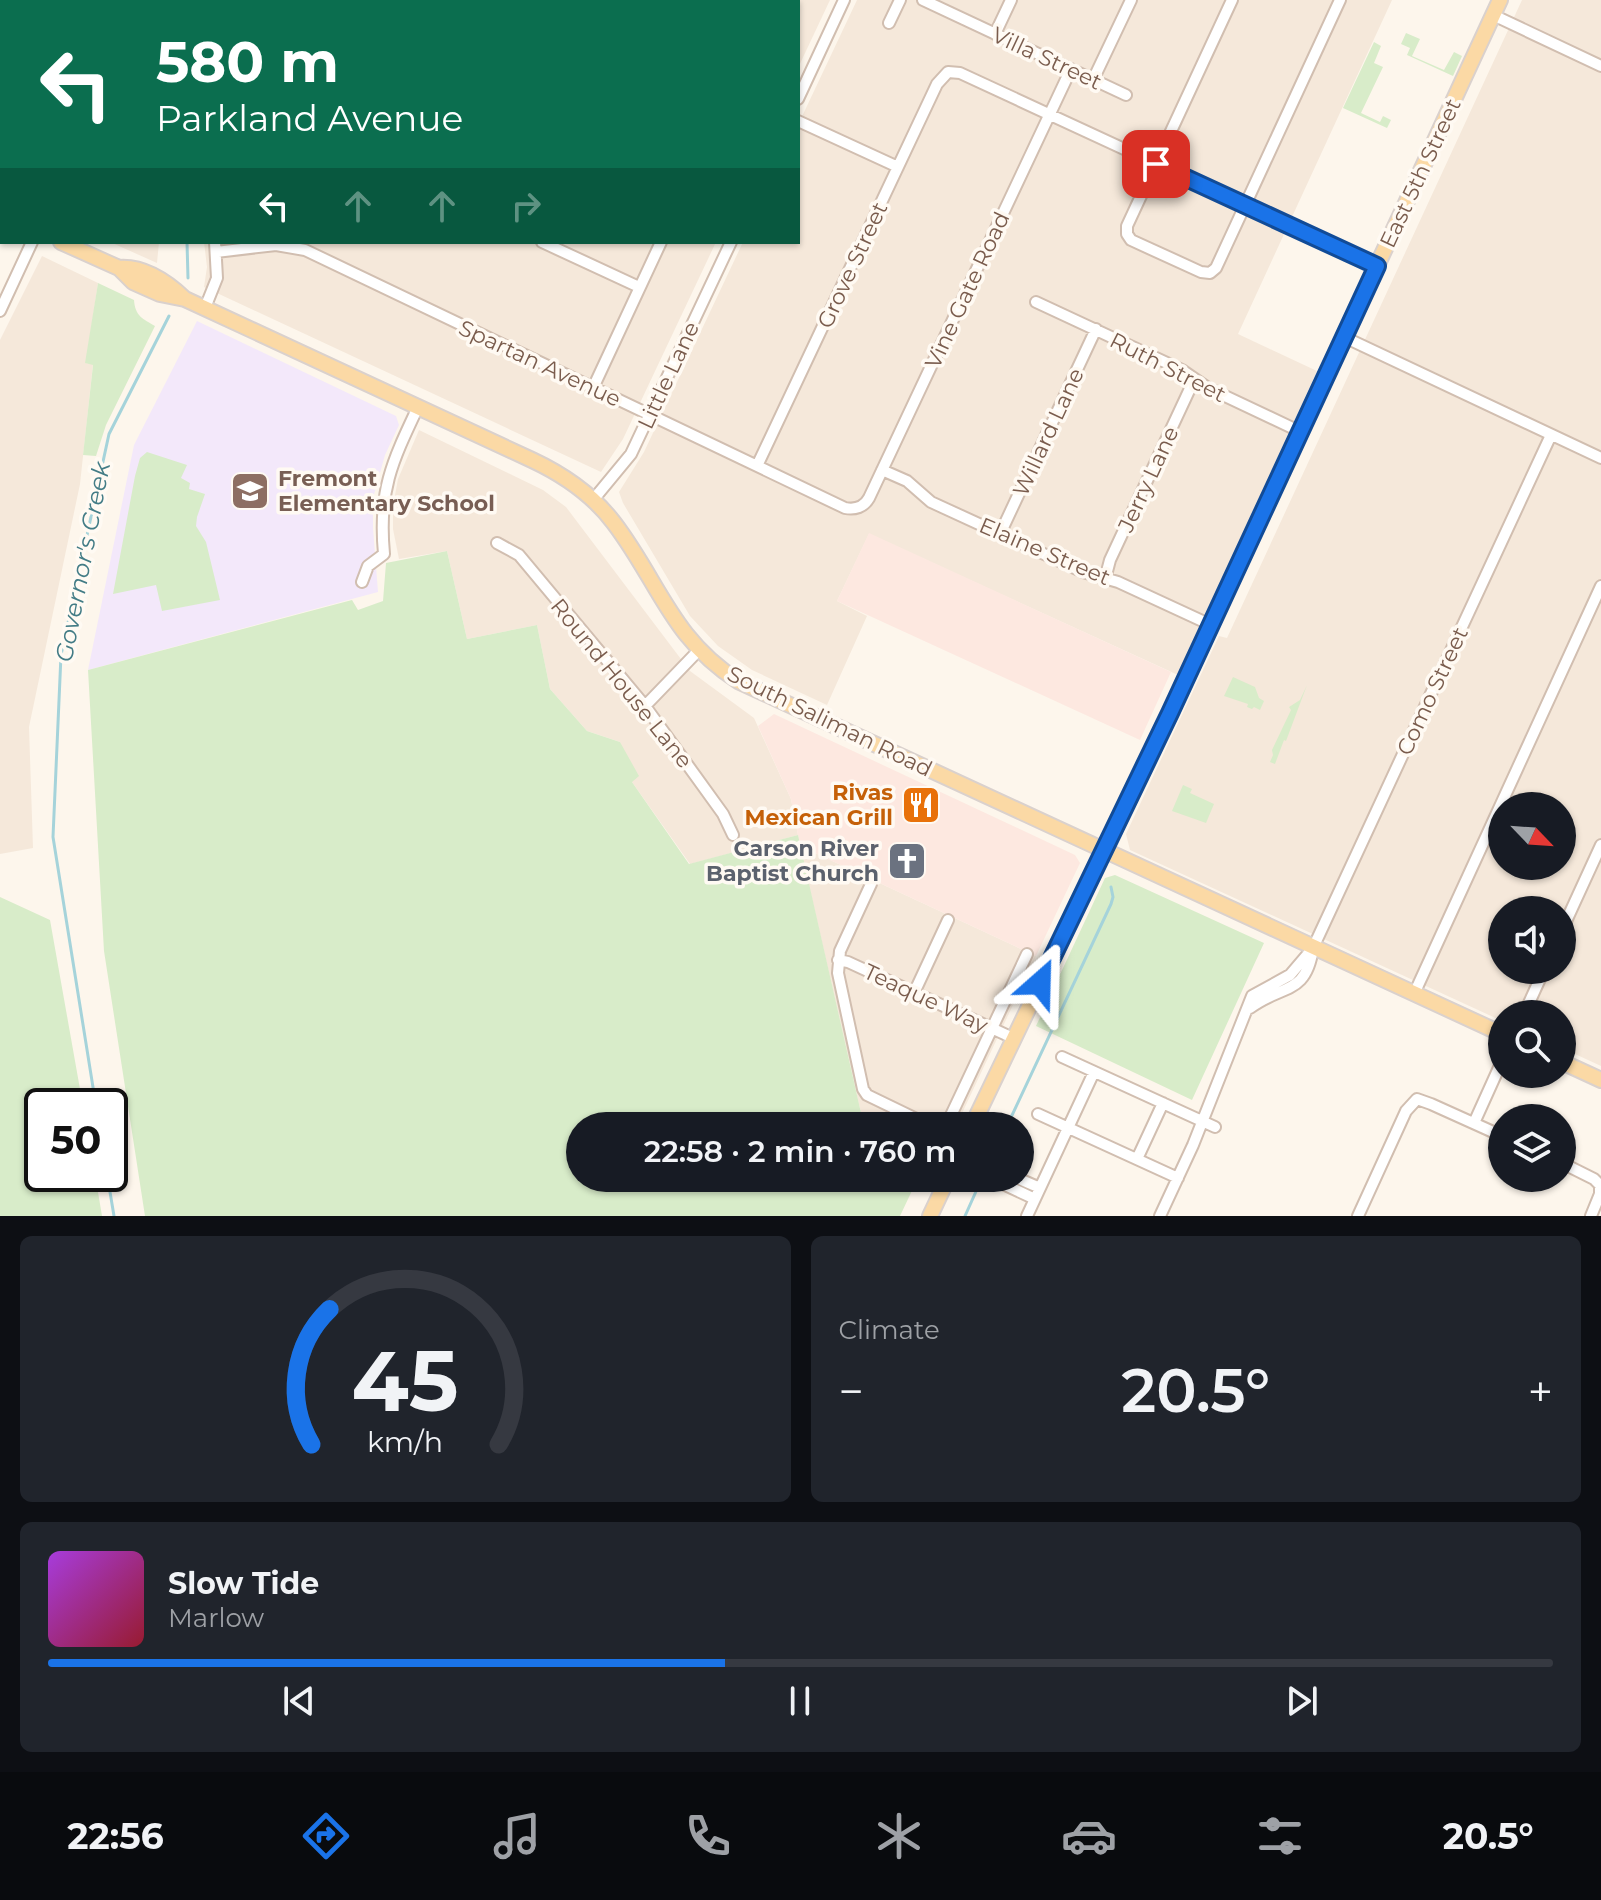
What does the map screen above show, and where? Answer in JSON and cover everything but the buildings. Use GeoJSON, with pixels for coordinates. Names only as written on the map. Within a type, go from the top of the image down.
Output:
{"type":"FeatureCollection","features":[{"type":"Feature","properties":{"kind":"main road","name":"East 5th Street"},"geometry":{"type":"LineString","coordinates":[[979,1112],[1211,625],[1500,0]]}},
{"type":"Feature","properties":{"kind":"main road","name":"South Saliman Road"},"geometry":{"type":"LineString","coordinates":[[65,244],[119,268],[133,282],[160,294],[185,299],[545,466],[593,500],[620,532],[674,621],[699,650],[748,686],[1488,1028]]}},
{"type":"Feature","properties":{"kind":"main road"},"geometry":{"type":"LineString","coordinates":[[1576,1068],[1601,1080]]}},
{"type":"Feature","properties":{"kind":"main road"},"geometry":{"type":"LineString","coordinates":[[930,1216],[941,1192]]}},
{"type":"Feature","properties":{"kind":"street"},"geometry":{"type":"LineString","coordinates":[[800,95],[844,0]]}},
{"type":"Feature","properties":{"kind":"street"},"geometry":{"type":"LineString","coordinates":[[889,23],[900,0]]}},
{"type":"Feature","properties":{"kind":"street","name":"Villa Street"},"geometry":{"type":"LineString","coordinates":[[923,0],[1126,95]]}},
{"type":"Feature","properties":{"kind":"street"},"geometry":{"type":"LineString","coordinates":[[995,34],[1011,0]]}},
{"type":"Feature","properties":{"kind":"street"},"geometry":{"type":"LineString","coordinates":[[1093,80],[1131,0]]}},
{"type":"Feature","properties":{"kind":"street"},"geometry":{"type":"LineString","coordinates":[[1232,0],[1127,226],[1131,240],[1201,272],[1210,273],[1216,268],[1340,0]]}},
{"type":"Feature","properties":{"kind":"street"},"geometry":{"type":"LineString","coordinates":[[1493,15],[1601,66]]}},
{"type":"Feature","properties":{"kind":"street","name":"Vine Gate Road"},"geometry":{"type":"LineString","coordinates":[[858,508],[868,501],[1071,69]]}},
{"type":"Feature","properties":{"kind":"street","name":"Grove Street"},"geometry":{"type":"LineString","coordinates":[[757,466],[943,76],[953,71],[1049,114]]}},
{"type":"Feature","properties":{"kind":"street"},"geometry":{"type":"LineString","coordinates":[[1049,114],[1377,266]]}},
{"type":"Feature","properties":{"kind":"street"},"geometry":{"type":"LineString","coordinates":[[800,122],[898,167]]}},
{"type":"Feature","properties":{"kind":"street"},"geometry":{"type":"LineString","coordinates":[[0,311],[31,244]]}},
{"type":"Feature","properties":{"kind":"street"},"geometry":{"type":"LineString","coordinates":[[546,244],[639,287]]}},
{"type":"Feature","properties":{"kind":"street"},"geometry":{"type":"LineString","coordinates":[[593,388],[660,244]]}},
{"type":"Feature","properties":{"kind":"street","name":"Little Lane"},"geometry":{"type":"LineString","coordinates":[[593,500],[626,462],[730,244]]}},
{"type":"Feature","properties":{"kind":"street","name":"Spartan Avenue"},"geometry":{"type":"LineString","coordinates":[[215,247],[276,245],[305,250],[845,508],[858,508]]}},
{"type":"Feature","properties":{"kind":"street"},"geometry":{"type":"LineString","coordinates":[[205,308],[216,282],[215,247]]}},
{"type":"Feature","properties":{"kind":"street","name":"Ruth Street"},"geometry":{"type":"LineString","coordinates":[[1036,302],[1182,370],[1208,388],[1301,432]]}},
{"type":"Feature","properties":{"kind":"street","name":"Willard Lane"},"geometry":{"type":"LineString","coordinates":[[1000,534],[1096,329]]}},
{"type":"Feature","properties":{"kind":"street"},"geometry":{"type":"LineString","coordinates":[[1344,337],[1601,458]]}},
{"type":"Feature","properties":{"kind":"street","name":"Jerry Lane"},"geometry":{"type":"LineString","coordinates":[[1105,579],[1110,560],[1194,380]]}},
{"type":"Feature","properties":{"kind":"street"},"geometry":{"type":"LineString","coordinates":[[362,582],[368,566],[384,554],[385,487],[394,456],[418,407]]}},
{"type":"Feature","properties":{"kind":"street","name":"Como Street"},"geometry":{"type":"LineString","coordinates":[[1202,1121],[1254,994],[1290,975],[1313,948],[1551,435]]}},
{"type":"Feature","properties":{"kind":"street","name":"Elaine Street"},"geometry":{"type":"LineString","coordinates":[[882,470],[907,481],[931,502],[1083,572],[1118,582],[1211,625]]}},
{"type":"Feature","properties":{"kind":"street","name":"Round House Lane"},"geometry":{"type":"LineString","coordinates":[[497,543],[519,555],[645,706],[723,814],[733,835]]}},
{"type":"Feature","properties":{"kind":"street"},"geometry":{"type":"LineString","coordinates":[[1414,994],[1598,601],[1601,586]]}},
{"type":"Feature","properties":{"kind":"street"},"geometry":{"type":"LineString","coordinates":[[645,706],[699,650]]}},
{"type":"Feature","properties":{"kind":"street"},"geometry":{"type":"LineString","coordinates":[[1576,899],[1601,845]]}},
{"type":"Feature","properties":{"kind":"street"},"geometry":{"type":"LineString","coordinates":[[871,884],[840,951],[841,987],[867,1095],[902,1112]]}},
{"type":"Feature","properties":{"kind":"street"},"geometry":{"type":"LineString","coordinates":[[914,993],[948,920]]}},
{"type":"Feature","properties":{"kind":"street"},"geometry":{"type":"LineString","coordinates":[[953,1112],[1027,954]]}},
{"type":"Feature","properties":{"kind":"street","name":"Teaque Way"},"geometry":{"type":"LineString","coordinates":[[838,960],[1013,1038]]}},
{"type":"Feature","properties":{"kind":"street"},"geometry":{"type":"LineString","coordinates":[[1062,1057],[1215,1127]]}},
{"type":"Feature","properties":{"kind":"street"},"geometry":{"type":"LineString","coordinates":[[1027,1216],[1094,1072]]}},
{"type":"Feature","properties":{"kind":"street"},"geometry":{"type":"LineString","coordinates":[[1474,1123],[1490,1088]]}},
{"type":"Feature","properties":{"kind":"street"},"geometry":{"type":"LineString","coordinates":[[1358,1216],[1406,1111],[1417,1099],[1488,1130]]}},
{"type":"Feature","properties":{"kind":"street"},"geometry":{"type":"LineString","coordinates":[[1137,1159],[1163,1103]]}},
{"type":"Feature","properties":{"kind":"street"},"geometry":{"type":"LineString","coordinates":[[1038,1114],[1178,1178]]}},
{"type":"Feature","properties":{"kind":"street"},"geometry":{"type":"LineString","coordinates":[[1160,1216],[1202,1121]]}},
{"type":"Feature","properties":{"kind":"street"},"geometry":{"type":"LineString","coordinates":[[1576,1170],[1600,1185],[1600,1194],[1591,1216]]}},
{"type":"Feature","properties":{"kind":"street"},"geometry":{"type":"LineString","coordinates":[[1031,1192],[1037,1194]]}},
{"type":"Feature","properties":{"kind":"shaded area"},"geometry":{"type":"Polygon","coordinates":[[[800,0],[830,0],[800,64],[800,0]]]}},
{"type":"Feature","properties":{"kind":"shaded area"},"geometry":{"type":"Polygon","coordinates":[[[857,0],[1392,0],[1238,334],[1317,371],[1178,675],[869,534],[837,601],[867,616],[827,705],[752,670],[718,646],[690,616],[619,492],[644,452],[742,244],[800,244],[800,121],[857,0]]]}},
{"type":"Feature","properties":{"kind":"shaded area"},"geometry":{"type":"Polygon","coordinates":[[[1522,0],[1601,0],[1601,1066],[1576,1054],[1576,1000],[1488,1000],[1488,1015],[1130,850],[1126,834],[1219,636],[1227,638],[1522,0]]]}},
{"type":"Feature","properties":{"kind":"shaded area"},"geometry":{"type":"Polygon","coordinates":[[[114,244],[159,244],[157,263],[114,244]]]}},
{"type":"Feature","properties":{"kind":"shaded area"},"geometry":{"type":"Polygon","coordinates":[[[204,244],[715,244],[623,439],[601,472],[204,287],[207,267],[204,244]]]}},
{"type":"Feature","properties":{"kind":"shaded area"},"geometry":{"type":"Polygon","coordinates":[[[42,256],[98,283],[86,363],[93,364],[80,484],[29,727],[33,848],[0,854],[0,340],[42,256]]]}},
{"type":"Feature","properties":{"kind":"shaded area","name":"Fremont Elementary School"},"geometry":{"type":"Polygon","coordinates":[[[197,321],[396,416],[399,425],[385,455],[373,498],[378,592],[88,670],[134,445],[197,321]]]}},
{"type":"Feature","properties":{"kind":"shaded area"},"geometry":{"type":"Polygon","coordinates":[[[419,430],[543,490],[566,507],[690,671],[754,718],[791,799],[798,835],[690,864],[632,782],[620,742],[587,731],[550,689],[537,625],[467,639],[447,551],[399,559],[393,529],[393,506],[398,479],[419,430]]]}},
{"type":"Feature","properties":{"kind":"shaded area"},"geometry":{"type":"Polygon","coordinates":[[[869,533],[1171,672],[1140,740],[837,601],[869,533]]]}},
{"type":"Feature","properties":{"kind":"shaded area"},"geometry":{"type":"Polygon","coordinates":[[[774,714],[1075,855],[1080,863],[1036,956],[800,846],[791,799],[758,726],[774,714]]]}},
{"type":"Feature","properties":{"kind":"shaded area"},"geometry":{"type":"Polygon","coordinates":[[[800,846],[1036,956],[963,1112],[861,1112],[800,846]]]}},
{"type":"Feature","properties":{"kind":"green space"},"geometry":{"type":"Polygon","coordinates":[[[1406,33],[1420,39],[1412,56],[1444,70],[1454,52],[1462,56],[1453,76],[1407,55],[1410,48],[1401,44],[1406,33]]]}},
{"type":"Feature","properties":{"kind":"green space"},"geometry":{"type":"Polygon","coordinates":[[[1374,42],[1381,46],[1374,63],[1383,67],[1361,113],[1380,122],[1383,116],[1391,120],[1387,128],[1343,108],[1374,42]]]}},
{"type":"Feature","properties":{"kind":"green space"},"geometry":{"type":"Polygon","coordinates":[[[98,283],[134,300],[138,313],[155,326],[106,425],[96,456],[83,455],[93,365],[85,363],[98,283]]]}},
{"type":"Feature","properties":{"kind":"green space"},"geometry":{"type":"Polygon","coordinates":[[[147,452],[187,465],[181,478],[190,483],[189,489],[205,494],[196,526],[206,542],[220,600],[162,611],[156,585],[113,594],[135,476],[140,458],[147,452]]]}},
{"type":"Feature","properties":{"kind":"green space"},"geometry":{"type":"Polygon","coordinates":[[[447,551],[467,639],[537,625],[550,689],[587,731],[620,742],[639,776],[632,782],[689,864],[798,835],[861,1112],[566,1112],[566,1192],[911,1192],[900,1216],[145,1216],[128,1088],[125,1088],[104,951],[88,670],[352,600],[358,610],[383,601],[386,563],[447,551]]]}},
{"type":"Feature","properties":{"kind":"green space"},"geometry":{"type":"Polygon","coordinates":[[[1233,677],[1255,687],[1259,698],[1264,701],[1260,710],[1224,696],[1233,677]]]}},
{"type":"Feature","properties":{"kind":"green space"},"geometry":{"type":"Polygon","coordinates":[[[1307,685],[1275,764],[1270,762],[1272,750],[1291,710],[1289,707],[1300,700],[1307,685]]]}},
{"type":"Feature","properties":{"kind":"green space"},"geometry":{"type":"Polygon","coordinates":[[[1183,785],[1192,789],[1190,793],[1214,804],[1206,823],[1172,811],[1183,785]]]}},
{"type":"Feature","properties":{"kind":"green space"},"geometry":{"type":"Polygon","coordinates":[[[1115,875],[1264,943],[1192,1100],[1036,1026],[1105,878],[1115,875]]]}},
{"type":"Feature","properties":{"kind":"green space"},"geometry":{"type":"Polygon","coordinates":[[[0,897],[50,920],[80,1088],[24,1088],[24,1192],[98,1192],[102,1216],[0,1216],[0,897]]]}},
{"type":"Feature","properties":{"kind":"waterway","name":"Governor's Creek"},"geometry":{"type":"LineString","coordinates":[[187,244],[188,278]]}},
{"type":"Feature","properties":{"kind":"waterway","name":"Governor's Creek"},"geometry":{"type":"LineString","coordinates":[[93,1088],[53,837],[61,655],[109,434],[169,316]]}},
{"type":"Feature","properties":{"kind":"waterway"},"geometry":{"type":"LineString","coordinates":[[1014,1112],[1111,904],[1111,887]]}},
{"type":"Feature","properties":{"kind":"waterway","name":"Governor's Creek"},"geometry":{"type":"LineString","coordinates":[[110,1192],[114,1216]]}},
{"type":"Feature","properties":{"kind":"waterway"},"geometry":{"type":"LineString","coordinates":[[965,1216],[976,1192]]}},
{"type":"Feature","properties":{"kind":"place","name":"Fremont Elementary School"},"geometry":{"type":"Point","coordinates":[250,491]}},
{"type":"Feature","properties":{"kind":"place","name":"Rivas Mexican Grill"},"geometry":{"type":"Point","coordinates":[921,805]}},
{"type":"Feature","properties":{"kind":"place","name":"Carson River Baptist Church"},"geometry":{"type":"Point","coordinates":[907,861]}},
{"type":"Feature","properties":{"kind":"route"},"geometry":{"type":"LineString","coordinates":[[1040,983],[1147,763],[1377,266],[1156,164]]}}]}
